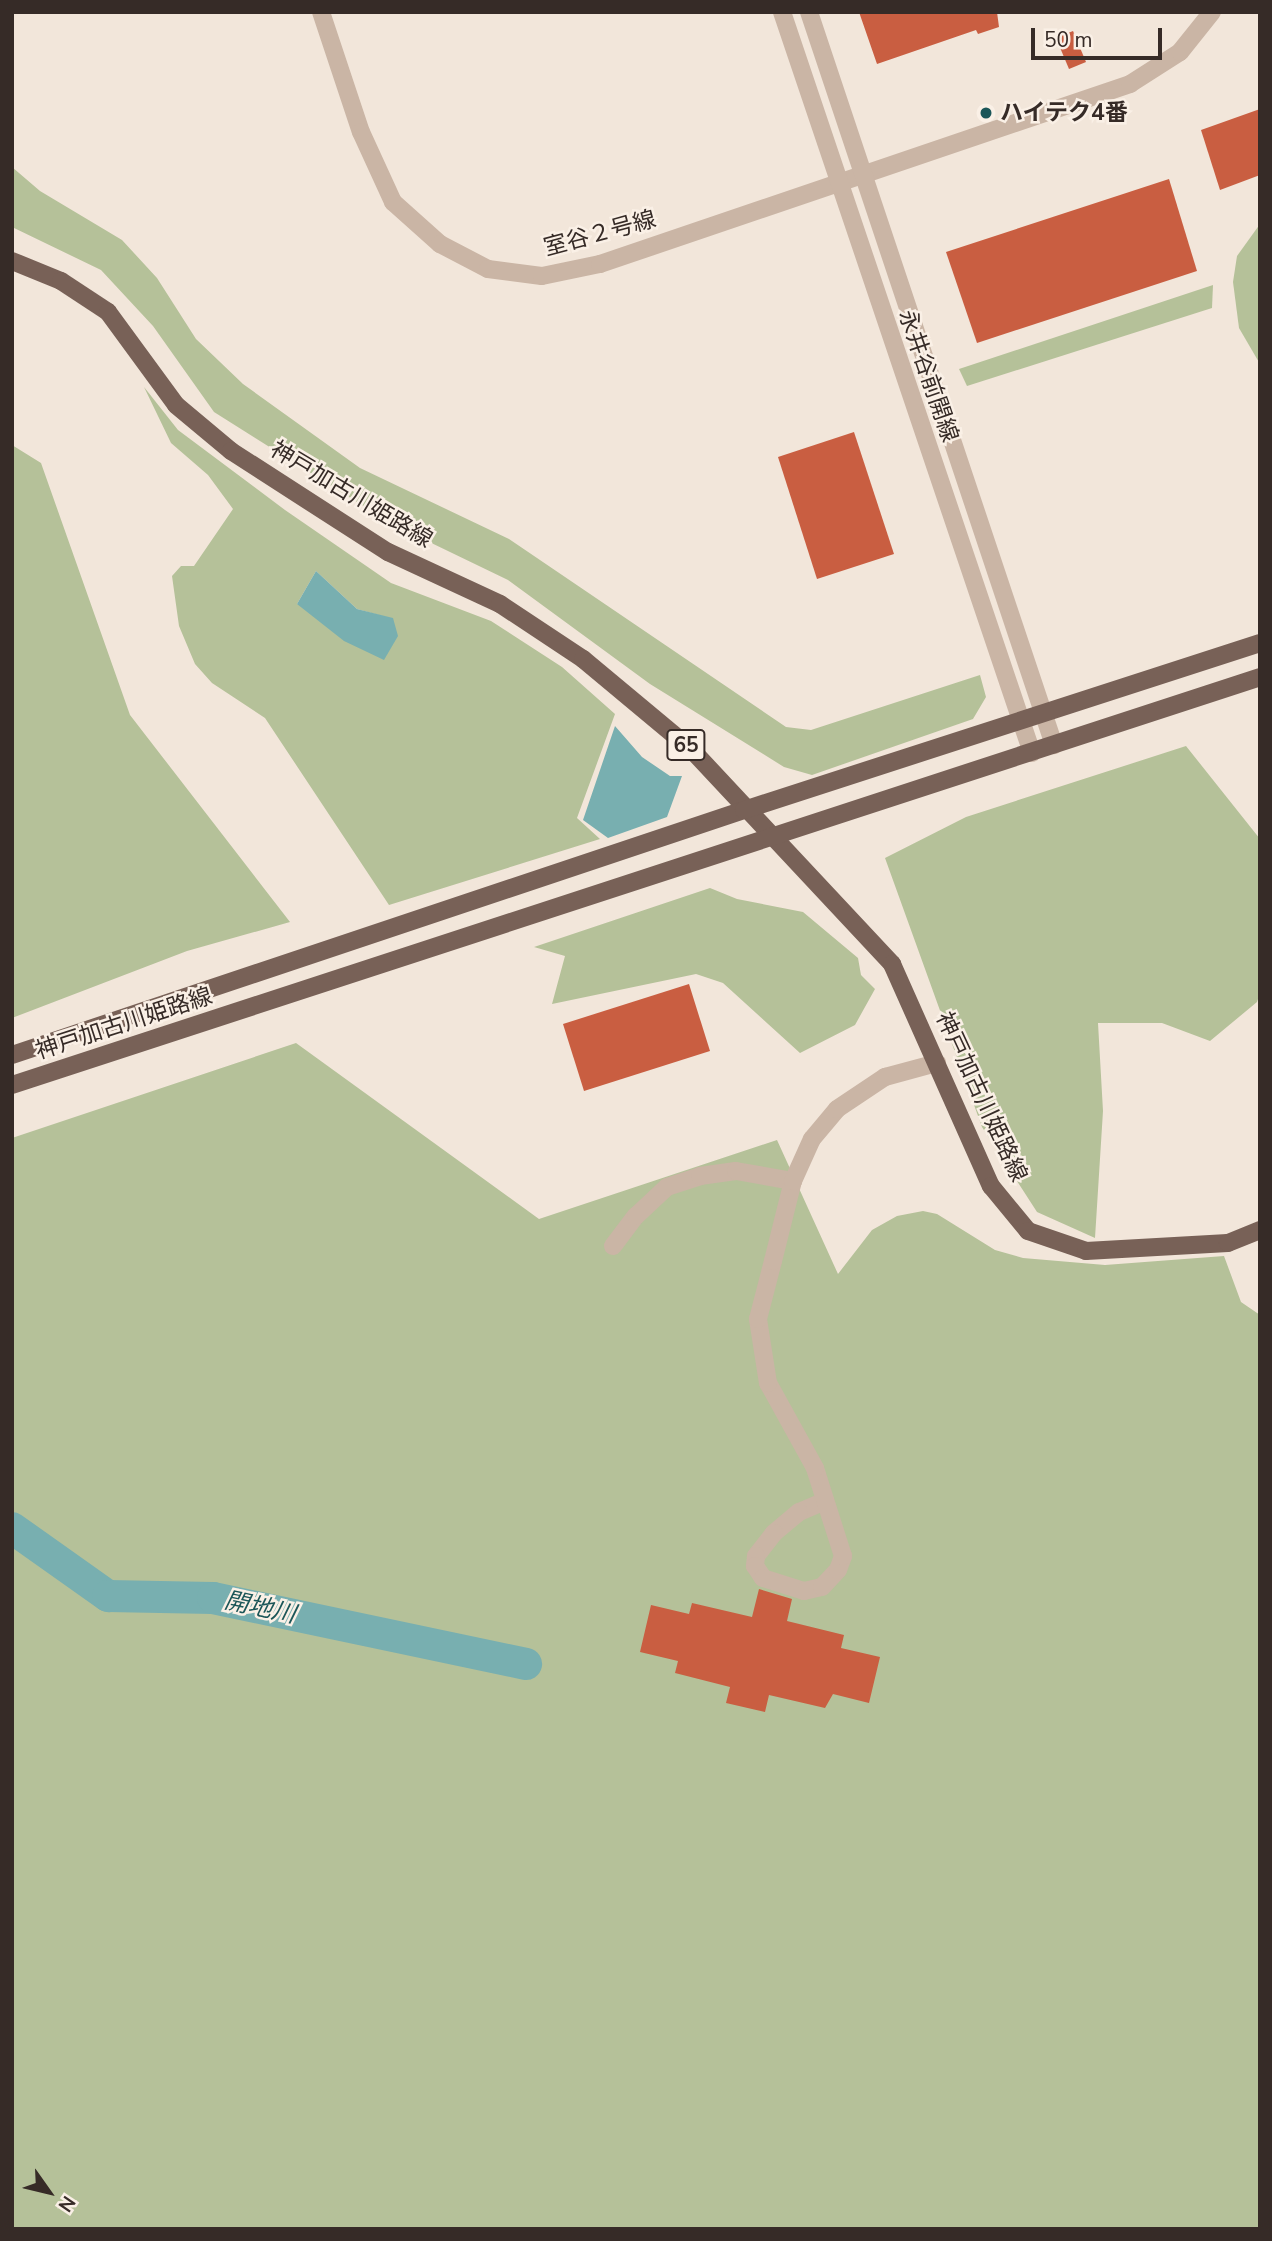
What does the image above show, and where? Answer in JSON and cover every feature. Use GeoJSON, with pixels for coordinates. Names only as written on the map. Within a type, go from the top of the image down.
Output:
{"type":"FeatureCollection","features":[{"type":"Feature","properties":{"kind":"main road","name":"神戸加古川姫路線"},"geometry":{"type":"LineString","coordinates":[[12,261],[61,281],[107,312],[176,405],[231,451],[388,552],[500,604],[583,659],[690,748],[767,835],[892,964],[991,1186],[1028,1231],[1086,1251],[1228,1243],[1260,1230]]}},
{"type":"Feature","properties":{"kind":"main road","name":"神戸加古川姫路線"},"geometry":{"type":"LineString","coordinates":[[12,1055],[744,810],[1260,643]]}},
{"type":"Feature","properties":{"kind":"main road","name":"神戸加古川姫路線"},"geometry":{"type":"LineString","coordinates":[[12,1085],[767,835],[1032,753],[1260,677]]}},
{"type":"Feature","properties":{"kind":"street","name":"室谷２号線"},"geometry":{"type":"LineString","coordinates":[[321,12],[361,132],[393,202],[440,244],[488,269],[542,276],[600,264],[1129,83],[1180,52],[1212,12]]}},
{"type":"Feature","properties":{"kind":"street","name":"永井谷前開線"},"geometry":{"type":"LineString","coordinates":[[782,12],[837,184],[1032,753]]}},
{"type":"Feature","properties":{"kind":"street","name":"永井谷前開線"},"geometry":{"type":"LineString","coordinates":[[809,12],[866,174],[1055,745]]}},
{"type":"Feature","properties":{"kind":"street"},"geometry":{"type":"LineString","coordinates":[[825,1501],[799,1512],[774,1533],[756,1556],[755,1566],[763,1578],[804,1591],[822,1587],[838,1570],[843,1556],[815,1468],[768,1383],[758,1319],[793,1181],[813,1139],[837,1109],[885,1077],[937,1063]]}},
{"type":"Feature","properties":{"kind":"street"},"geometry":{"type":"LineString","coordinates":[[613,1246],[636,1216],[667,1187],[700,1176],[736,1171],[793,1181]]}},
{"type":"Feature","properties":{"kind":"green space"},"geometry":{"type":"Polygon","coordinates":[[[12,167],[40,191],[122,240],[157,278],[196,339],[243,384],[360,468],[509,539],[786,727],[811,730],[980,675],[986,697],[973,719],[812,775],[784,767],[650,684],[508,580],[392,524],[214,412],[153,326],[101,270],[12,227],[12,167]]]}},
{"type":"Feature","properties":{"kind":"green space"},"geometry":{"type":"Polygon","coordinates":[[[1260,224],[1260,364],[1239,328],[1233,282],[1237,256],[1260,224]]]}},
{"type":"Feature","properties":{"kind":"green space"},"geometry":{"type":"Polygon","coordinates":[[[1213,285],[1212,308],[967,386],[959,369],[1213,285]]]}},
{"type":"Feature","properties":{"kind":"green space"},"geometry":{"type":"Polygon","coordinates":[[[144,387],[178,430],[285,510],[391,583],[491,621],[562,667],[615,714],[577,818],[600,839],[389,905],[265,718],[212,683],[195,664],[179,626],[172,576],[181,566],[194,566],[233,509],[208,475],[171,443],[144,387]],[[316,571],[297,604],[393,619],[357,609],[316,571]]]}},
{"type":"Feature","properties":{"kind":"green space"},"geometry":{"type":"Polygon","coordinates":[[[12,445],[41,463],[130,715],[290,922],[187,951],[12,1018],[12,445]]]}},
{"type":"Feature","properties":{"kind":"green space"},"geometry":{"type":"Polygon","coordinates":[[[1186,746],[1260,839],[1260,993],[1257,1002],[1210,1041],[1162,1023],[1098,1023],[1103,1111],[1095,1238],[1037,1212],[982,1127],[885,858],[966,817],[1186,746]]]}},
{"type":"Feature","properties":{"kind":"green space"},"geometry":{"type":"Polygon","coordinates":[[[710,888],[737,899],[803,912],[858,958],[861,975],[875,989],[855,1025],[800,1053],[723,983],[696,974],[552,1004],[565,956],[534,947],[710,888]]]}},
{"type":"Feature","properties":{"kind":"green space"},"geometry":{"type":"Polygon","coordinates":[[[296,1043],[539,1219],[777,1140],[838,1274],[872,1230],[897,1216],[923,1211],[937,1214],[995,1250],[1023,1258],[1105,1265],[1224,1256],[1241,1302],[1260,1315],[1260,2229],[12,2229],[12,1138],[296,1043]]]}},
{"type":"Feature","properties":{"kind":"water"},"geometry":{"type":"Polygon","coordinates":[[[316,571],[357,609],[393,618],[398,636],[384,660],[344,641],[297,604],[316,571]]]}},
{"type":"Feature","properties":{"kind":"water"},"geometry":{"type":"Polygon","coordinates":[[[615,726],[642,757],[670,776],[682,776],[667,817],[608,838],[583,820],[615,726]]]}},
{"type":"Feature","properties":{"kind":"building"},"geometry":{"type":"Polygon","coordinates":[[[859,12],[997,12],[999,27],[978,34],[976,30],[877,64],[859,12]]]}},
{"type":"Feature","properties":{"kind":"building"},"geometry":{"type":"Polygon","coordinates":[[[1073,31],[1086,62],[1069,69],[1056,38],[1073,31]]]}},
{"type":"Feature","properties":{"kind":"building"},"geometry":{"type":"Polygon","coordinates":[[[1260,109],[1260,175],[1220,190],[1201,130],[1260,109]]]}},
{"type":"Feature","properties":{"kind":"building"},"geometry":{"type":"Polygon","coordinates":[[[1169,179],[1197,271],[977,343],[946,252],[1169,179]]]}},
{"type":"Feature","properties":{"kind":"building"},"geometry":{"type":"Polygon","coordinates":[[[854,432],[894,554],[817,579],[778,457],[854,432]]]}},
{"type":"Feature","properties":{"kind":"building"},"geometry":{"type":"Polygon","coordinates":[[[689,984],[710,1051],[584,1091],[563,1024],[689,984]]]}},
{"type":"Feature","properties":{"kind":"building"},"geometry":{"type":"Polygon","coordinates":[[[759,1589],[792,1599],[787,1621],[844,1635],[841,1648],[880,1657],[869,1703],[833,1694],[825,1708],[769,1695],[765,1712],[726,1703],[730,1687],[675,1673],[678,1661],[640,1652],[651,1605],[689,1614],[692,1603],[752,1617],[759,1589]]]}},
{"type":"Feature","properties":{"kind":"waterway","name":"開地川"},"geometry":{"type":"LineString","coordinates":[[12,1528],[108,1596],[213,1598],[526,1664]]}},
{"type":"Feature","properties":{"kind":"place","name":"ハイテク4番"},"geometry":{"type":"Point","coordinates":[986,113]}}]}
